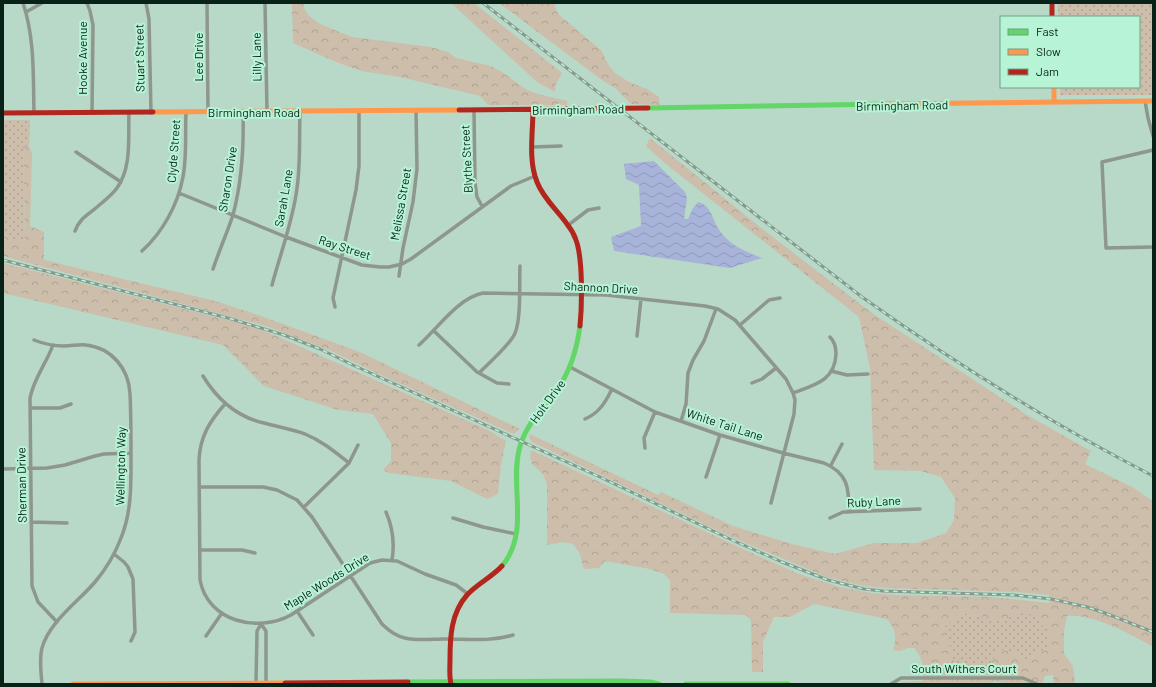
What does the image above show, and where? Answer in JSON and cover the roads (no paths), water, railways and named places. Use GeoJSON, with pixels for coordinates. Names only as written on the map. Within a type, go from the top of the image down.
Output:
{"type":"FeatureCollection","features":[{"type":"Feature","properties":{"kind":"street"},"geometry":{"type":"LineString","coordinates":[[23,3],[33,50],[34,113]]}},
{"type":"Feature","properties":{"kind":"street"},"geometry":{"type":"LineString","coordinates":[[26,12],[42,3]]}},
{"type":"Feature","properties":{"kind":"street","name":"Hooke Avenue"},"geometry":{"type":"LineString","coordinates":[[88,3],[93,25],[92,114]]}},
{"type":"Feature","properties":{"kind":"street","name":"Stuart Street"},"geometry":{"type":"LineString","coordinates":[[146,3],[149,19],[151,113]]}},
{"type":"Feature","properties":{"kind":"street","name":"Lee Drive"},"geometry":{"type":"LineString","coordinates":[[207,3],[208,112]]}},
{"type":"Feature","properties":{"kind":"street","name":"Lilly Lane"},"geometry":{"type":"LineString","coordinates":[[265,3],[267,112]]}},
{"type":"Feature","properties":{"kind":"street"},"geometry":{"type":"LineString","coordinates":[[1052,3],[1052,16]]}},
{"type":"Feature","properties":{"kind":"street"},"geometry":{"type":"LineString","coordinates":[[1054,88],[1054,102]]}},
{"type":"Feature","properties":{"kind":"street"},"geometry":{"type":"LineString","coordinates":[[1145,101],[1153,136]]}},
{"type":"Feature","properties":{"kind":"street","name":"Birmingham Road"},"geometry":{"type":"LineString","coordinates":[[3,113],[92,114],[300,112],[1153,101]]}},
{"type":"Feature","properties":{"kind":"street","name":"Holt Drive"},"geometry":{"type":"LineString","coordinates":[[450,684],[450,639],[455,614],[458,607],[468,594],[492,576],[504,563],[512,549],[516,534],[517,464],[522,442],[532,419],[558,388],[570,367],[575,355],[578,339],[580,257],[576,239],[544,195],[535,176],[533,166],[533,109]]}},
{"type":"Feature","properties":{"kind":"street","name":"Melissa Street"},"geometry":{"type":"LineString","coordinates":[[399,276],[402,264],[403,248],[413,202],[417,169],[416,110]]}},
{"type":"Feature","properties":{"kind":"street","name":"Blythe Street"},"geometry":{"type":"LineString","coordinates":[[474,110],[474,183],[477,197],[482,206]]}},
{"type":"Feature","properties":{"kind":"street"},"geometry":{"type":"LineString","coordinates":[[335,307],[333,298],[356,190],[359,166],[359,111]]}},
{"type":"Feature","properties":{"kind":"street","name":"Sharon Drive"},"geometry":{"type":"LineString","coordinates":[[213,269],[232,215],[240,180],[243,112]]}},
{"type":"Feature","properties":{"kind":"street","name":"Sarah Lane"},"geometry":{"type":"LineString","coordinates":[[272,285],[293,210],[298,179],[300,112]]}},
{"type":"Feature","properties":{"kind":"street"},"geometry":{"type":"LineString","coordinates":[[75,231],[79,221],[93,212],[111,196],[121,182],[127,162],[128,113]]}},
{"type":"Feature","properties":{"kind":"street","name":"Clyde Street"},"geometry":{"type":"LineString","coordinates":[[142,251],[160,232],[179,194],[184,169],[186,113]]}},
{"type":"Feature","properties":{"kind":"street"},"geometry":{"type":"LineString","coordinates":[[533,147],[561,146]]}},
{"type":"Feature","properties":{"kind":"street"},"geometry":{"type":"LineString","coordinates":[[1153,150],[1102,162],[1106,248],[1153,247]]}},
{"type":"Feature","properties":{"kind":"street"},"geometry":{"type":"LineString","coordinates":[[76,152],[121,182]]}},
{"type":"Feature","properties":{"kind":"street","name":"Ray Street"},"geometry":{"type":"LineString","coordinates":[[179,194],[342,258],[362,265],[380,268],[402,264],[411,259],[511,186],[535,176]]}},
{"type":"Feature","properties":{"kind":"street"},"geometry":{"type":"LineString","coordinates":[[567,226],[588,210],[599,208]]}},
{"type":"Feature","properties":{"kind":"street"},"geometry":{"type":"LineString","coordinates":[[479,373],[509,342],[516,332],[518,324],[520,266]]}},
{"type":"Feature","properties":{"kind":"street","name":"Shannon Drive"},"geometry":{"type":"LineString","coordinates":[[419,345],[459,305],[475,295],[489,293],[606,295],[716,309],[730,316],[740,325],[786,379],[795,400],[794,414],[771,503]]}},
{"type":"Feature","properties":{"kind":"street"},"geometry":{"type":"LineString","coordinates":[[740,325],[769,300],[780,298]]}},
{"type":"Feature","properties":{"kind":"street"},"geometry":{"type":"LineString","coordinates":[[637,336],[641,299]]}},
{"type":"Feature","properties":{"kind":"street"},"geometry":{"type":"LineString","coordinates":[[681,421],[686,404],[688,373],[693,360],[704,341],[716,309]]}},
{"type":"Feature","properties":{"kind":"street"},"geometry":{"type":"LineString","coordinates":[[434,331],[479,373],[497,383],[509,384]]}},
{"type":"Feature","properties":{"kind":"street"},"geometry":{"type":"LineString","coordinates":[[793,393],[819,383],[831,371],[835,364],[836,347],[830,337]]}},
{"type":"Feature","properties":{"kind":"street","name":"Wellington Way"},"geometry":{"type":"LineString","coordinates":[[34,340],[53,345],[93,346],[105,351],[120,364],[130,387],[131,486],[129,510],[122,536],[114,554],[95,582],[57,622],[48,634],[42,648],[40,663],[42,684]]}},
{"type":"Feature","properties":{"kind":"street","name":"Sherman Drive"},"geometry":{"type":"LineString","coordinates":[[53,345],[34,384],[30,398],[30,408],[33,592],[38,602],[57,622]]}},
{"type":"Feature","properties":{"kind":"street","name":"White Tail Lane"},"geometry":{"type":"LineString","coordinates":[[570,367],[655,412],[720,435],[831,466],[841,474],[847,485],[849,491],[849,512]]}},
{"type":"Feature","properties":{"kind":"street"},"geometry":{"type":"LineString","coordinates":[[752,383],[762,379],[776,368]]}},
{"type":"Feature","properties":{"kind":"street"},"geometry":{"type":"LineString","coordinates":[[831,371],[847,376],[868,374]]}},
{"type":"Feature","properties":{"kind":"street"},"geometry":{"type":"LineString","coordinates":[[203,376],[213,391],[225,404],[240,414],[252,420],[295,430],[311,437],[325,445],[349,463]]}},
{"type":"Feature","properties":{"kind":"street"},"geometry":{"type":"LineString","coordinates":[[585,419],[592,416],[601,408],[612,389]]}},
{"type":"Feature","properties":{"kind":"street"},"geometry":{"type":"LineString","coordinates":[[30,408],[60,408],[71,404]]}},
{"type":"Feature","properties":{"kind":"street","name":"Maple Woods Drive"},"geometry":{"type":"LineString","coordinates":[[225,404],[210,422],[203,437],[199,452],[200,580],[204,591],[212,604],[222,612],[236,620],[243,622],[261,624],[277,621],[297,611],[376,561],[392,560]]}},
{"type":"Feature","properties":{"kind":"street"},"geometry":{"type":"LineString","coordinates":[[645,448],[644,438],[655,412]]}},
{"type":"Feature","properties":{"kind":"street"},"geometry":{"type":"LineString","coordinates":[[706,477],[720,435]]}},
{"type":"Feature","properties":{"kind":"street"},"geometry":{"type":"LineString","coordinates":[[831,466],[842,444]]}},
{"type":"Feature","properties":{"kind":"street"},"geometry":{"type":"LineString","coordinates":[[304,507],[349,463],[358,445]]}},
{"type":"Feature","properties":{"kind":"street"},"geometry":{"type":"LineString","coordinates":[[3,469],[57,467],[104,454],[131,453]]}},
{"type":"Feature","properties":{"kind":"street"},"geometry":{"type":"LineString","coordinates":[[199,487],[255,486],[270,488],[291,496],[304,507],[312,517],[382,624],[398,636],[412,639],[487,640],[513,635]]}},
{"type":"Feature","properties":{"kind":"street","name":"Ruby Lane"},"geometry":{"type":"LineString","coordinates":[[830,518],[844,512],[920,509]]}},
{"type":"Feature","properties":{"kind":"street"},"geometry":{"type":"LineString","coordinates":[[386,512],[390,521],[394,539],[392,560],[456,585],[468,594]]}},
{"type":"Feature","properties":{"kind":"street"},"geometry":{"type":"LineString","coordinates":[[453,518],[483,527],[516,534]]}},
{"type":"Feature","properties":{"kind":"street"},"geometry":{"type":"LineString","coordinates":[[32,522],[67,523]]}},
{"type":"Feature","properties":{"kind":"street"},"geometry":{"type":"LineString","coordinates":[[200,550],[242,550],[255,553]]}},
{"type":"Feature","properties":{"kind":"street"},"geometry":{"type":"LineString","coordinates":[[114,554],[128,567],[133,579],[135,632],[131,641]]}},
{"type":"Feature","properties":{"kind":"street"},"geometry":{"type":"LineString","coordinates":[[297,611],[313,635]]}},
{"type":"Feature","properties":{"kind":"street"},"geometry":{"type":"LineString","coordinates":[[206,636],[222,612]]}},
{"type":"Feature","properties":{"kind":"street"},"geometry":{"type":"LineString","coordinates":[[257,683],[257,631],[261,624],[266,631],[266,683]]}},
{"type":"Feature","properties":{"kind":"street","name":"South Withers Court"},"geometry":{"type":"LineString","coordinates":[[891,684],[901,678],[1024,678],[1038,684]]}},
{"type":"Feature","properties":{"kind":"street"},"geometry":{"type":"LineString","coordinates":[[73,684],[450,684],[650,682],[659,684]]}},
{"type":"Feature","properties":{"kind":"street"},"geometry":{"type":"LineString","coordinates":[[686,684],[788,684]]}},
{"type":"Feature","properties":{"kind":"water"},"geometry":{"type":"Polygon","coordinates":[[[654,161],[685,192],[687,198],[684,219],[688,219],[693,208],[698,202],[706,206],[711,212],[718,228],[727,239],[737,247],[762,258],[730,268],[614,251],[611,237],[641,226],[639,185],[626,179],[624,164],[654,161]]]}},
{"type":"Feature","properties":{"kind":"railway"},"geometry":{"type":"LineString","coordinates":[[483,3],[862,297],[897,322],[1004,392],[1115,456],[1153,476]]}},
{"type":"Feature","properties":{"kind":"railway"},"geometry":{"type":"LineString","coordinates":[[3,260],[228,318],[284,335],[320,349],[600,477],[732,540],[828,580],[864,589],[883,591],[1014,595],[1051,599],[1087,607],[1153,632]]}}]}
